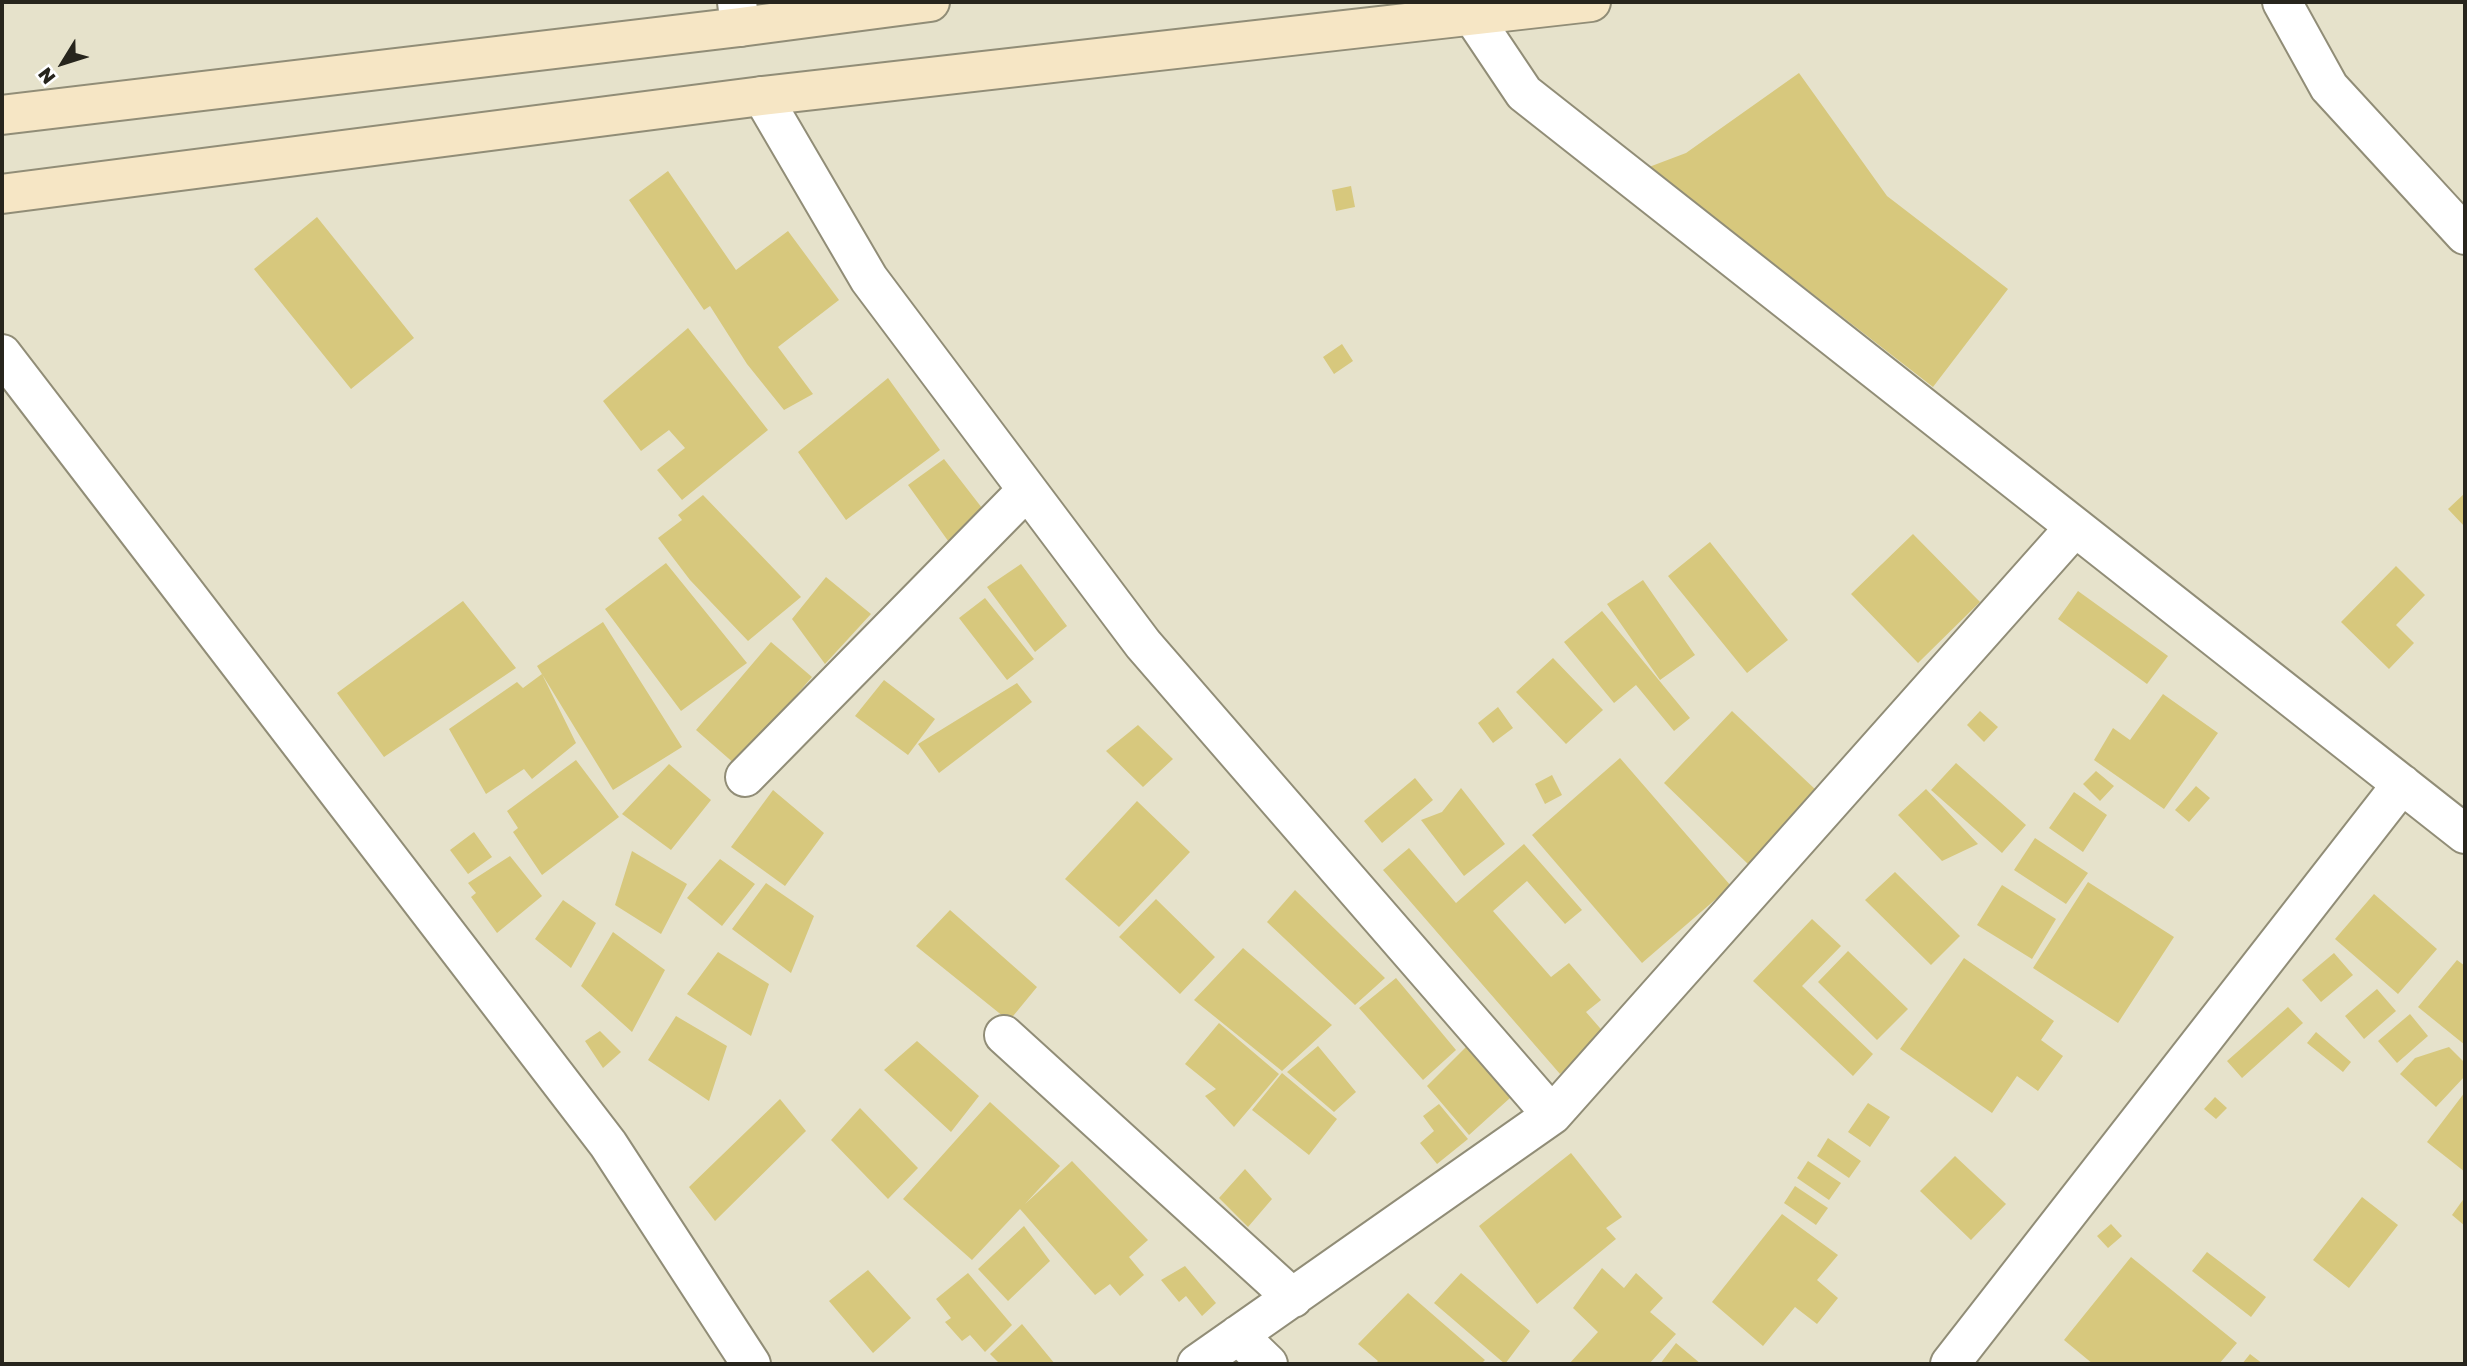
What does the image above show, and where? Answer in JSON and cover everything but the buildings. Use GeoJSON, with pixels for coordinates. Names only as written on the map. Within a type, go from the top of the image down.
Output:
{"type":"FeatureCollection","features":[{"type":"Feature","properties":{"kind":"main road"},"geometry":{"type":"LineString","coordinates":[[2,115],[739,14],[930,2]]}},
{"type":"Feature","properties":{"kind":"main road"},"geometry":{"type":"LineString","coordinates":[[2,194],[1467,9],[1591,2]]}},
{"type":"Feature","properties":{"kind":"street"},"geometry":{"type":"LineString","coordinates":[[2282,2],[2329,87],[2465,235]]}},
{"type":"Feature","properties":{"kind":"street"},"geometry":{"type":"LineString","coordinates":[[1467,9],[1524,93],[2465,834]]}},
{"type":"Feature","properties":{"kind":"street"},"geometry":{"type":"LineString","coordinates":[[762,96],[869,279],[1143,644],[1552,1115]]}},
{"type":"Feature","properties":{"kind":"street"},"geometry":{"type":"LineString","coordinates":[[2,354],[608,1144],[751,1364]]}},
{"type":"Feature","properties":{"kind":"street"},"geometry":{"type":"LineString","coordinates":[[745,777],[1027,490]]}},
{"type":"Feature","properties":{"kind":"street"},"geometry":{"type":"LineString","coordinates":[[1197,1364],[1552,1115],[2075,527]]}},
{"type":"Feature","properties":{"kind":"street"},"geometry":{"type":"LineString","coordinates":[[1950,1364],[2402,784]]}},
{"type":"Feature","properties":{"kind":"street"},"geometry":{"type":"LineString","coordinates":[[1004,1035],[1293,1298]]}},
{"type":"Feature","properties":{"kind":"street"},"geometry":{"type":"LineString","coordinates":[[1238,1335],[1268,1364]]}}]}
